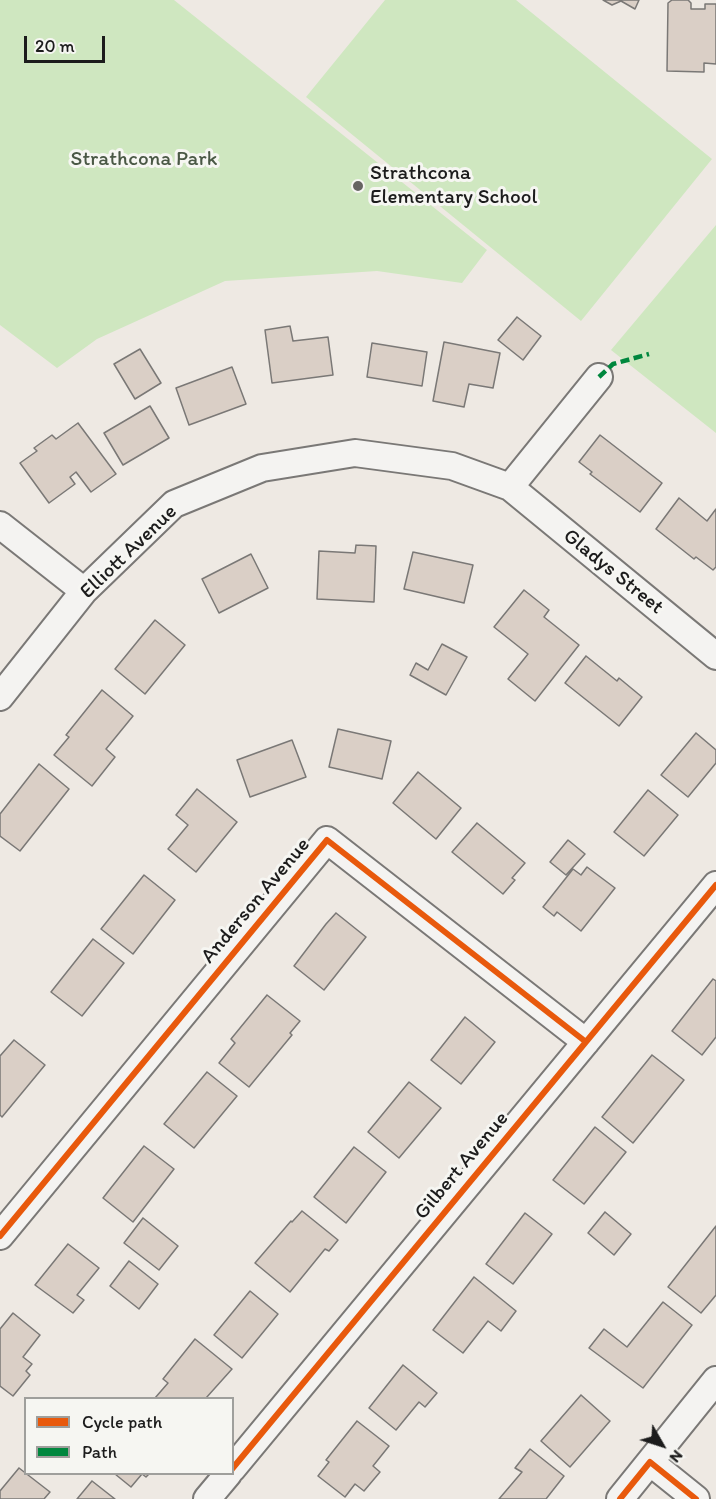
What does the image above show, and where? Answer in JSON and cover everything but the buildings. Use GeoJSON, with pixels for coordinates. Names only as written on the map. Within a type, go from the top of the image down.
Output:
{"type":"FeatureCollection","features":[{"type":"Feature","properties":{"kind":"street"},"geometry":{"type":"LineString","coordinates":[[510,487],[599,377]]}},
{"type":"Feature","properties":{"kind":"street","name":"Elliott Avenue"},"geometry":{"type":"LineString","coordinates":[[0,697],[84,591],[174,504],[262,468],[355,453],[452,466],[510,487]]}},
{"type":"Feature","properties":{"kind":"street","name":"Gladys Street"},"geometry":{"type":"LineString","coordinates":[[510,487],[716,656]]}},
{"type":"Feature","properties":{"kind":"street"},"geometry":{"type":"LineString","coordinates":[[0,525],[84,591]]}},
{"type":"Feature","properties":{"kind":"street","name":"Anderson Avenue"},"geometry":{"type":"LineString","coordinates":[[0,1236],[327,840],[586,1042]]}},
{"type":"Feature","properties":{"kind":"street","name":"Gilbert Avenue"},"geometry":{"type":"LineString","coordinates":[[234,1467],[716,885]]}},
{"type":"Feature","properties":{"kind":"street"},"geometry":{"type":"LineString","coordinates":[[620,1499],[716,1380]]}},
{"type":"Feature","properties":{"kind":"street"},"geometry":{"type":"LineString","coordinates":[[650,1462],[696,1499]]}},
{"type":"Feature","properties":{"kind":"street"},"geometry":{"type":"LineString","coordinates":[[207,1499],[226,1475]]}},
{"type":"Feature","properties":{"kind":"green space","name":"Strathcona Park"},"geometry":{"type":"Polygon","coordinates":[[[0,0],[174,0],[487,250],[462,283],[377,271],[225,281],[97,339],[57,368],[0,325],[0,0]]]}},
{"type":"Feature","properties":{"kind":"green space"},"geometry":{"type":"Polygon","coordinates":[[[385,0],[516,0],[712,159],[581,321],[306,97],[385,0]]]}},
{"type":"Feature","properties":{"kind":"green space"},"geometry":{"type":"Polygon","coordinates":[[[716,225],[716,433],[611,350],[716,225]]]}},
{"type":"Feature","properties":{"kind":"marked path"},"geometry":{"type":"LineString","coordinates":[[599,377],[613,364],[649,354]]}},
{"type":"Feature","properties":{"kind":"cycle path"},"geometry":{"type":"LineString","coordinates":[[0,1236],[327,840],[586,1042]]}},
{"type":"Feature","properties":{"kind":"cycle path"},"geometry":{"type":"LineString","coordinates":[[234,1467],[716,885]]}},
{"type":"Feature","properties":{"kind":"cycle path"},"geometry":{"type":"LineString","coordinates":[[620,1499],[650,1462],[696,1499]]}},
{"type":"Feature","properties":{"kind":"place","name":"Strathcona Elementary School"},"geometry":{"type":"Point","coordinates":[358,186]}}]}
